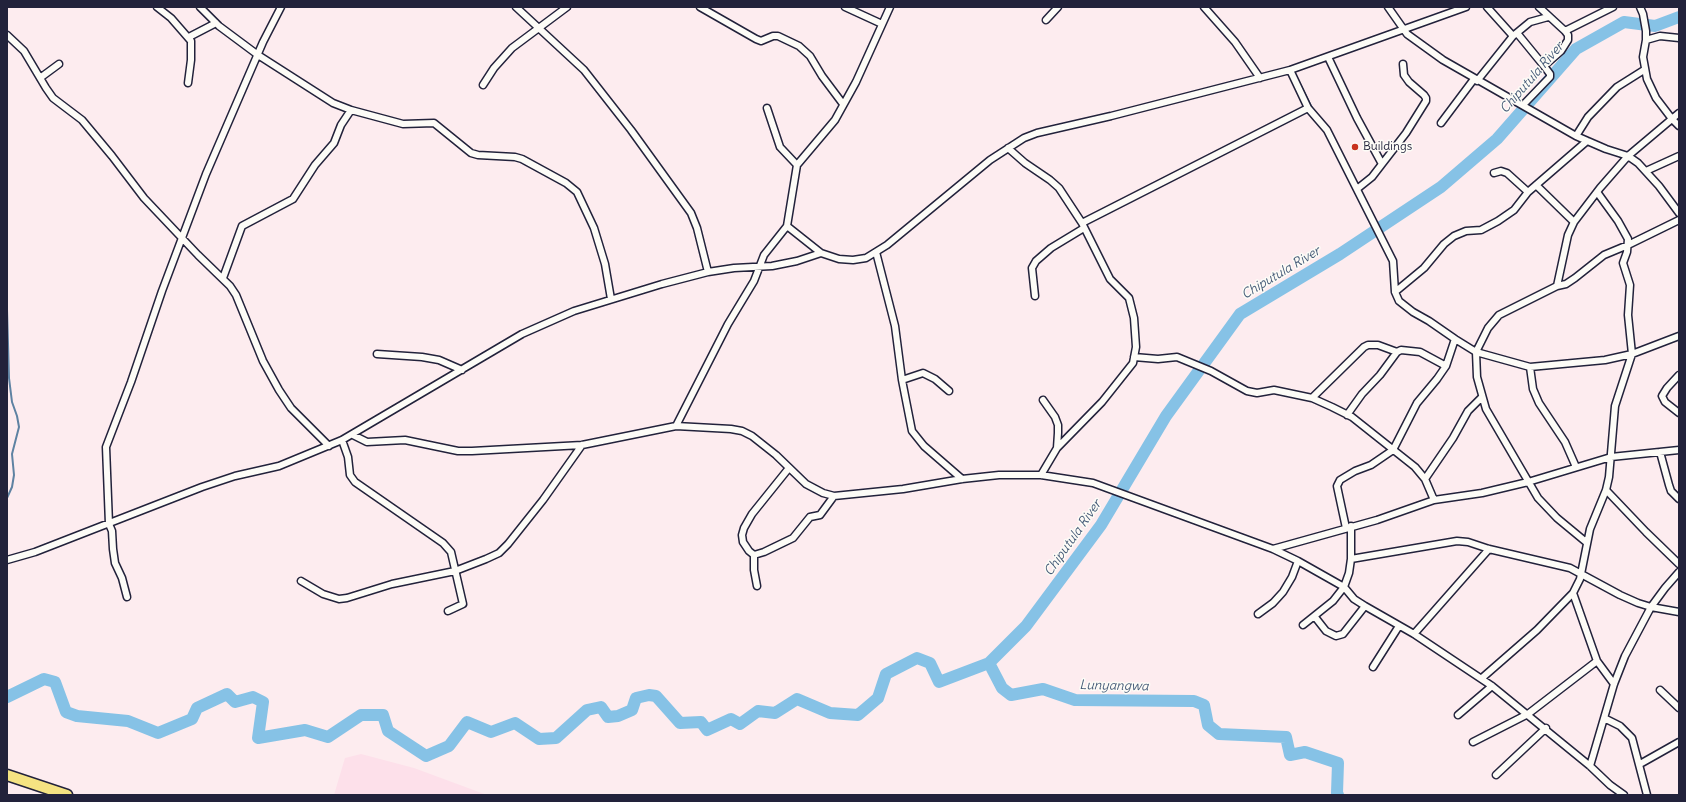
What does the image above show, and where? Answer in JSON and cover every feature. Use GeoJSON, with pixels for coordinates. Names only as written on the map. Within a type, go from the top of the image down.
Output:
{"type":"FeatureCollection","features":[{"type":"Feature","properties":{"kind":"highway"},"geometry":{"type":"LineString","coordinates":[[7,775],[67,795]]}},
{"type":"Feature","properties":{"kind":"street"},"geometry":{"type":"LineString","coordinates":[[157,7],[171,18],[189,37],[192,45],[188,84]]}},
{"type":"Feature","properties":{"kind":"street"},"geometry":{"type":"LineString","coordinates":[[200,7],[216,23],[258,55],[333,102],[351,110],[403,124],[434,123],[472,153],[478,155],[522,158],[566,183],[577,192],[594,228],[605,264],[611,299]]}},
{"type":"Feature","properties":{"kind":"street"},"geometry":{"type":"LineString","coordinates":[[127,597],[116,563],[113,550],[112,531],[109,524],[106,453],[107,443],[131,382],[206,174],[258,55],[281,7]]}},
{"type":"Feature","properties":{"kind":"street"},"geometry":{"type":"LineString","coordinates":[[516,7],[584,70],[602,95],[615,108],[690,213],[697,228],[708,272]]}},
{"type":"Feature","properties":{"kind":"street"},"geometry":{"type":"LineString","coordinates":[[483,85],[494,68],[512,48],[567,7]]}},
{"type":"Feature","properties":{"kind":"street"},"geometry":{"type":"LineString","coordinates":[[700,7],[756,40],[761,41],[773,36],[778,36],[799,46],[810,56],[822,76],[844,104]]}},
{"type":"Feature","properties":{"kind":"street"},"geometry":{"type":"LineString","coordinates":[[846,7],[882,24]]}},
{"type":"Feature","properties":{"kind":"street"},"geometry":{"type":"LineString","coordinates":[[676,426],[728,324],[754,281],[768,250],[787,226],[797,165],[834,120],[844,104],[863,68],[890,7]]}},
{"type":"Feature","properties":{"kind":"street"},"geometry":{"type":"LineString","coordinates":[[1046,20],[1058,7]]}},
{"type":"Feature","properties":{"kind":"street"},"geometry":{"type":"LineString","coordinates":[[1204,7],[1235,42],[1260,78]]}},
{"type":"Feature","properties":{"kind":"street"},"geometry":{"type":"LineString","coordinates":[[1388,7],[1404,30],[1413,39],[1475,80],[1525,106],[1576,136],[1628,156],[1638,162],[1679,213]]}},
{"type":"Feature","properties":{"kind":"street"},"geometry":{"type":"LineString","coordinates":[[787,226],[821,253],[840,259],[853,260],[866,258],[887,245],[1008,148],[1024,138],[1037,133],[1111,116],[1290,70],[1466,7]]}},
{"type":"Feature","properties":{"kind":"street"},"geometry":{"type":"LineString","coordinates":[[1487,7],[1530,47],[1550,74],[1550,76],[1525,106]]}},
{"type":"Feature","properties":{"kind":"street"},"geometry":{"type":"LineString","coordinates":[[1539,7],[1568,35],[1568,40],[1561,50],[1544,66]]}},
{"type":"Feature","properties":{"kind":"street"},"geometry":{"type":"LineString","coordinates":[[1565,31],[1613,7]]}},
{"type":"Feature","properties":{"kind":"street"},"geometry":{"type":"LineString","coordinates":[[1640,7],[1643,14],[1646,40],[1643,57],[1644,70],[1650,89],[1679,126]]}},
{"type":"Feature","properties":{"kind":"street"},"geometry":{"type":"LineString","coordinates":[[1441,123],[1475,80],[1515,34],[1530,22],[1548,17]]}},
{"type":"Feature","properties":{"kind":"street"},"geometry":{"type":"LineString","coordinates":[[189,37],[216,23]]}},
{"type":"Feature","properties":{"kind":"street"},"geometry":{"type":"LineString","coordinates":[[7,35],[24,51],[53,98],[78,117],[95,135],[136,188],[182,238],[230,286],[236,295],[263,361],[279,390],[291,408],[329,446]]}},
{"type":"Feature","properties":{"kind":"street"},"geometry":{"type":"LineString","coordinates":[[1646,40],[1660,36],[1679,38]]}},
{"type":"Feature","properties":{"kind":"street"},"geometry":{"type":"LineString","coordinates":[[1328,57],[1357,118],[1382,164]]}},
{"type":"Feature","properties":{"kind":"street"},"geometry":{"type":"LineString","coordinates":[[40,78],[59,64]]}},
{"type":"Feature","properties":{"kind":"street"},"geometry":{"type":"LineString","coordinates":[[1356,189],[1372,178],[1406,133],[1426,101],[1424,95],[1408,82],[1404,75],[1403,64]]}},
{"type":"Feature","properties":{"kind":"street"},"geometry":{"type":"LineString","coordinates":[[1290,70],[1308,108],[1327,130],[1393,261],[1395,292],[1399,301],[1413,312],[1429,320],[1476,352],[1530,367],[1605,360],[1632,354],[1679,336]]}},
{"type":"Feature","properties":{"kind":"street"},"geometry":{"type":"LineString","coordinates":[[1576,136],[1588,116],[1617,87],[1644,70]]}},
{"type":"Feature","properties":{"kind":"street"},"geometry":{"type":"LineString","coordinates":[[767,108],[780,147],[797,165]]}},
{"type":"Feature","properties":{"kind":"street"},"geometry":{"type":"LineString","coordinates":[[1035,296],[1032,268],[1036,261],[1051,248],[1083,226],[1308,108]]}},
{"type":"Feature","properties":{"kind":"street"},"geometry":{"type":"LineString","coordinates":[[223,278],[242,226],[293,199],[316,165],[334,143],[341,125],[351,110]]}},
{"type":"Feature","properties":{"kind":"street"},"geometry":{"type":"LineString","coordinates":[[1557,286],[1568,235],[1574,222],[1628,156],[1679,113]]}},
{"type":"Feature","properties":{"kind":"street"},"geometry":{"type":"LineString","coordinates":[[1395,292],[1424,268],[1444,244],[1454,236],[1466,231],[1481,230],[1514,210],[1528,192],[1587,141]]}},
{"type":"Feature","properties":{"kind":"street"},"geometry":{"type":"LineString","coordinates":[[1008,148],[1025,163],[1059,188],[1083,226],[1110,279],[1129,298],[1134,318],[1136,347],[1133,363],[1102,402],[1057,448],[1041,475]]}},
{"type":"Feature","properties":{"kind":"street"},"geometry":{"type":"LineString","coordinates":[[1646,171],[1679,156]]}},
{"type":"Feature","properties":{"kind":"street"},"geometry":{"type":"LineString","coordinates":[[1494,173],[1501,171],[1507,173],[1528,192]]}},
{"type":"Feature","properties":{"kind":"street"},"geometry":{"type":"LineString","coordinates":[[1536,185],[1574,222]]}},
{"type":"Feature","properties":{"kind":"street"},"geometry":{"type":"LineString","coordinates":[[1482,678],[1537,630],[1573,593],[1578,584],[1581,573],[1586,542],[1606,490],[1611,457],[1615,406],[1632,354],[1628,315],[1630,285],[1623,262],[1628,245],[1628,239],[1597,192]]}},
{"type":"Feature","properties":{"kind":"street"},"geometry":{"type":"LineString","coordinates":[[1586,542],[1557,518],[1538,498],[1528,482],[1486,409],[1477,377],[1476,352],[1488,328],[1499,315],[1557,286],[1566,284],[1604,255],[1679,220]]}},
{"type":"Feature","properties":{"kind":"street"},"geometry":{"type":"LineString","coordinates":[[876,252],[895,326],[902,380],[912,431],[924,446],[962,479]]}},
{"type":"Feature","properties":{"kind":"street"},"geometry":{"type":"LineString","coordinates":[[7,560],[35,552],[202,487],[235,476],[278,466],[329,446],[352,435],[493,350],[543,324],[611,299],[708,272],[734,268],[760,267],[797,261],[821,253]]}},
{"type":"Feature","properties":{"kind":"street"},"geometry":{"type":"LineString","coordinates":[[1303,625],[1315,617],[1333,601],[1344,587],[1349,572],[1351,559],[1349,527],[1337,486],[1340,480],[1355,471],[1371,466],[1393,450],[1417,403],[1446,366],[1455,339]]}},
{"type":"Feature","properties":{"kind":"street"},"geometry":{"type":"LineString","coordinates":[[1312,398],[1364,347],[1368,345],[1378,345],[1397,352]]}},
{"type":"Feature","properties":{"kind":"street"},"geometry":{"type":"LineString","coordinates":[[1347,415],[1362,394],[1380,375],[1397,352],[1402,350],[1420,352],[1446,366]]}},
{"type":"Feature","properties":{"kind":"street"},"geometry":{"type":"LineString","coordinates":[[377,354],[422,357],[439,360],[462,370]]}},
{"type":"Feature","properties":{"kind":"street"},"geometry":{"type":"LineString","coordinates":[[1134,358],[1158,359],[1177,357],[1200,365],[1247,392],[1257,393],[1274,390],[1312,398],[1352,417],[1383,440],[1415,467],[1425,479],[1434,500]]}},
{"type":"Feature","properties":{"kind":"street"},"geometry":{"type":"LineString","coordinates":[[1530,367],[1533,389],[1539,403],[1565,442],[1576,467]]}},
{"type":"Feature","properties":{"kind":"street"},"geometry":{"type":"LineString","coordinates":[[902,380],[922,374],[935,379],[949,391]]}},
{"type":"Feature","properties":{"kind":"street"},"geometry":{"type":"LineString","coordinates":[[1679,375],[1662,396],[1666,402],[1679,412]]}},
{"type":"Feature","properties":{"kind":"street"},"geometry":{"type":"LineString","coordinates":[[1425,479],[1453,438],[1468,411],[1482,397]]}},
{"type":"Feature","properties":{"kind":"street"},"geometry":{"type":"LineString","coordinates":[[1043,400],[1058,425],[1057,448]]}},
{"type":"Feature","properties":{"kind":"street"},"geometry":{"type":"LineString","coordinates":[[352,435],[367,442],[405,440],[458,451],[472,451],[582,445],[676,426],[731,429],[742,431],[752,436],[806,484],[823,493],[834,496],[902,489],[962,479],[999,475],[1041,475],[1093,483],[1273,549],[1298,561],[1344,587],[1354,599],[1414,634],[1482,678],[1546,728],[1610,785],[1624,795]]}},
{"type":"Feature","properties":{"kind":"street"},"geometry":{"type":"LineString","coordinates":[[342,440],[348,458],[350,475],[355,482],[447,547],[451,552],[463,604],[448,611]]}},
{"type":"Feature","properties":{"kind":"street"},"geometry":{"type":"LineString","coordinates":[[301,582],[323,594],[339,599],[347,598],[392,584],[455,571],[499,553],[543,500],[582,445]]}},
{"type":"Feature","properties":{"kind":"street"},"geometry":{"type":"LineString","coordinates":[[1273,549],[1401,512],[1434,500],[1482,493],[1528,482],[1611,457],[1679,450]]}},
{"type":"Feature","properties":{"kind":"street"},"geometry":{"type":"LineString","coordinates":[[1660,452],[1668,485],[1671,491],[1679,499]]}},
{"type":"Feature","properties":{"kind":"street"},"geometry":{"type":"LineString","coordinates":[[754,555],[749,551],[743,542],[742,535],[744,528],[752,514],[789,468]]}},
{"type":"Feature","properties":{"kind":"street"},"geometry":{"type":"LineString","coordinates":[[1606,490],[1679,564]]}},
{"type":"Feature","properties":{"kind":"street"},"geometry":{"type":"LineString","coordinates":[[754,555],[764,552],[793,538],[810,517],[820,515],[834,496]]}},
{"type":"Feature","properties":{"kind":"street"},"geometry":{"type":"LineString","coordinates":[[1351,559],[1457,542],[1468,542],[1544,561],[1581,573],[1620,595],[1651,607],[1679,612]]}},
{"type":"Feature","properties":{"kind":"street"},"geometry":{"type":"LineString","coordinates":[[1414,634],[1489,548]]}},
{"type":"Feature","properties":{"kind":"street"},"geometry":{"type":"LineString","coordinates":[[754,555],[754,570],[758,586]]}},
{"type":"Feature","properties":{"kind":"street"},"geometry":{"type":"LineString","coordinates":[[1258,614],[1273,603],[1283,592],[1292,577],[1298,561]]}},
{"type":"Feature","properties":{"kind":"street"},"geometry":{"type":"LineString","coordinates":[[1590,766],[1614,684],[1634,637],[1651,607],[1679,572]]}},
{"type":"Feature","properties":{"kind":"street"},"geometry":{"type":"LineString","coordinates":[[1573,593],[1597,661],[1614,684]]}},
{"type":"Feature","properties":{"kind":"street"},"geometry":{"type":"LineString","coordinates":[[1315,617],[1326,631],[1336,636],[1343,634],[1365,606]]}},
{"type":"Feature","properties":{"kind":"street"},"geometry":{"type":"LineString","coordinates":[[1372,667],[1399,626]]}},
{"type":"Feature","properties":{"kind":"street"},"geometry":{"type":"LineString","coordinates":[[1472,742],[1528,714],[1597,661]]}},
{"type":"Feature","properties":{"kind":"street"},"geometry":{"type":"LineString","coordinates":[[1458,715],[1492,686]]}},
{"type":"Feature","properties":{"kind":"street"},"geometry":{"type":"LineString","coordinates":[[1660,690],[1679,708]]}},
{"type":"Feature","properties":{"kind":"street"},"geometry":{"type":"LineString","coordinates":[[1604,718],[1620,726],[1632,738],[1647,795]]}},
{"type":"Feature","properties":{"kind":"street"},"geometry":{"type":"LineString","coordinates":[[1496,775],[1546,728]]}},
{"type":"Feature","properties":{"kind":"street"},"geometry":{"type":"LineString","coordinates":[[1640,764],[1679,742]]}},
{"type":"Feature","properties":{"kind":"shaded area"},"geometry":{"type":"Polygon","coordinates":[[[361,754],[414,768],[487,795],[334,795],[345,758],[361,754]]]}},
{"type":"Feature","properties":{"kind":"waterway","name":"Chiputula River"},"geometry":{"type":"LineString","coordinates":[[989,663],[1026,626],[1101,525],[1166,416],[1240,314],[1340,254],[1441,187],[1497,139],[1576,49],[1624,22],[1655,26],[1679,17]]}},
{"type":"Feature","properties":{"kind":"waterway"},"geometry":{"type":"LineString","coordinates":[[1299,82],[1312,108]]}},
{"type":"Feature","properties":{"kind":"waterway"},"geometry":{"type":"LineString","coordinates":[[7,309],[9,378],[12,402],[19,427],[12,454],[14,475],[12,487],[7,498]]}},
{"type":"Feature","properties":{"kind":"waterway","name":"Lunyangwa"},"geometry":{"type":"LineString","coordinates":[[7,697],[44,679],[55,682],[66,712],[77,716],[128,721],[158,733],[192,719],[197,708],[227,694],[235,702],[253,697],[263,702],[258,738],[305,730],[328,737],[361,715],[383,715],[388,731],[426,756],[449,746],[467,722],[491,732],[515,723],[539,739],[556,738],[587,710],[601,707],[608,717],[618,716],[632,710],[636,698],[649,695],[656,696],[680,723],[701,722],[707,730],[731,719],[740,724],[758,711],[775,713],[797,699],[830,713],[858,715],[878,698],[886,674],[917,658],[930,663],[939,682],[989,663],[1002,688],[1011,695],[1043,689],[1075,700],[1194,701],[1204,705],[1208,725],[1219,734],[1286,737],[1290,755],[1305,752],[1338,763],[1338,795]]}},
{"type":"Feature","properties":{"kind":"place","name":"Buildings"},"geometry":{"type":"Point","coordinates":[1355,147]}}]}
